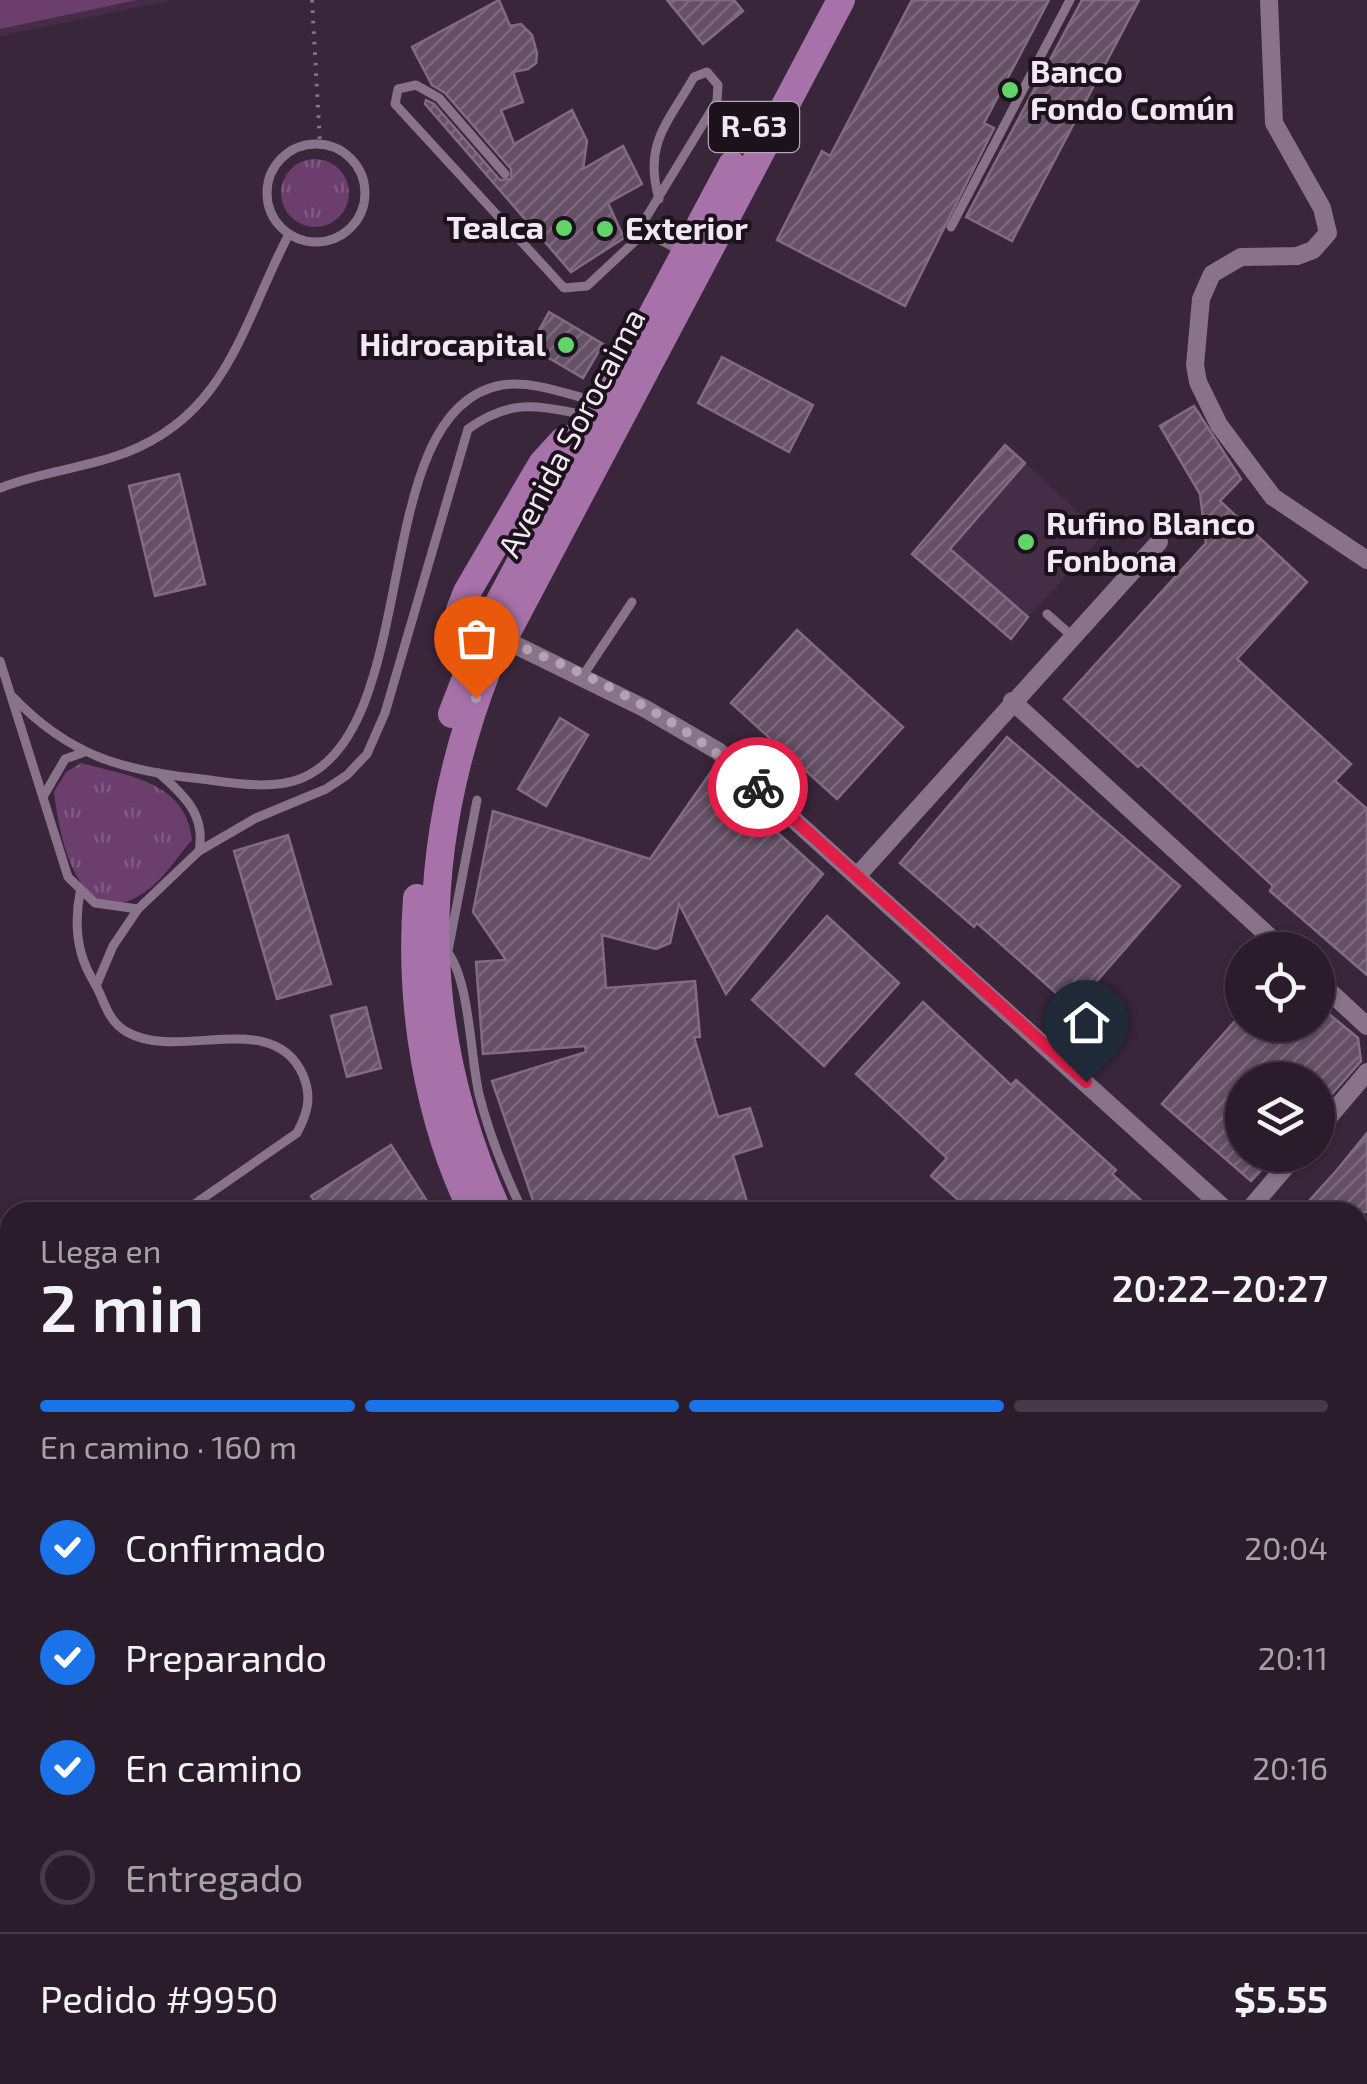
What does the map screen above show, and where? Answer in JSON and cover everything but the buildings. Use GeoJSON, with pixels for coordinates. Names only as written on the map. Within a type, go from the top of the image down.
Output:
{"type":"FeatureCollection","features":[{"type":"Feature","properties":{"kind":"main road","name":"Avenida Sorocaima"},"geometry":{"type":"LineString","coordinates":[[596,418],[821,0]]}},
{"type":"Feature","properties":{"kind":"main road","name":"Avenida Sorocaima"},"geometry":{"type":"LineString","coordinates":[[468,1202],[426,1076],[436,883],[465,726],[494,634],[841,0]]}},
{"type":"Feature","properties":{"kind":"main road"},"geometry":{"type":"LineString","coordinates":[[494,634],[467,620],[460,610],[468,592],[542,464],[563,441],[596,418]]}},
{"type":"Feature","properties":{"kind":"main road","name":"Avenida Sorocaima"},"geometry":{"type":"LineString","coordinates":[[432,943],[450,1075],[467,1136],[494,1202]]}},
{"type":"Feature","properties":{"kind":"street"},"geometry":{"type":"LineString","coordinates":[[1269,0],[1271,110],[1280,140],[1322,208],[1328,232],[1313,250],[1297,256],[1241,258],[1212,274],[1201,299],[1198,382],[1220,424],[1274,497],[1367,560]]}},
{"type":"Feature","properties":{"kind":"street"},"geometry":{"type":"LineString","coordinates":[[858,874],[1159,542]]}},
{"type":"Feature","properties":{"kind":"street"},"geometry":{"type":"LineString","coordinates":[[494,634],[718,751],[1217,1202]]}},
{"type":"Feature","properties":{"kind":"street"},"geometry":{"type":"LineString","coordinates":[[1012,701],[1264,932]]}},
{"type":"Feature","properties":{"kind":"street"},"geometry":{"type":"LineString","coordinates":[[1335,996],[1367,1026]]}},
{"type":"Feature","properties":{"kind":"street"},"geometry":{"type":"LineString","coordinates":[[1335,1110],[1367,1072]]}},
{"type":"Feature","properties":{"kind":"street"},"geometry":{"type":"LineString","coordinates":[[1256,1202],[1282,1172]]}},
{"type":"Feature","properties":{"kind":"lane"},"geometry":{"type":"LineString","coordinates":[[951,226],[1070,0]]}},
{"type":"Feature","properties":{"kind":"lane"},"geometry":{"type":"LineString","coordinates":[[659,199],[650,170],[654,146],[694,77],[708,72],[720,95],[659,199],[644,221],[647,230],[682,252]]}},
{"type":"Feature","properties":{"kind":"lane"},"geometry":{"type":"LineString","coordinates":[[505,174],[439,98],[416,85],[398,90],[395,104],[564,288],[587,286],[647,230]]}},
{"type":"Feature","properties":{"kind":"lane"},"geometry":{"type":"LineString","coordinates":[[320,144],[336,148],[359,170],[364,202],[359,217],[336,238],[304,241],[289,234],[269,209],[270,177],[289,152],[320,144]]}},
{"type":"Feature","properties":{"kind":"lane"},"geometry":{"type":"LineString","coordinates":[[0,488],[122,454],[166,436],[196,412],[221,378],[289,234]]}},
{"type":"Feature","properties":{"kind":"lane"},"geometry":{"type":"LineString","coordinates":[[12,696],[49,732],[82,753],[157,771],[262,785],[301,778],[336,755],[359,720],[419,487],[433,441],[452,412],[473,396],[502,385],[541,387],[596,418]]}},
{"type":"Feature","properties":{"kind":"lane"},"geometry":{"type":"LineString","coordinates":[[96,986],[113,946],[138,909],[200,851],[256,818],[326,790],[367,754],[385,713],[468,429],[501,409],[535,404],[596,418]]}},
{"type":"Feature","properties":{"kind":"lane"},"geometry":{"type":"LineString","coordinates":[[582,677],[632,602]]}},
{"type":"Feature","properties":{"kind":"lane"},"geometry":{"type":"LineString","coordinates":[[1047,614],[1072,636]]}},
{"type":"Feature","properties":{"kind":"lane"},"geometry":{"type":"LineString","coordinates":[[0,661],[68,877],[80,893],[106,907],[138,909]]}},
{"type":"Feature","properties":{"kind":"lane"},"geometry":{"type":"LineString","coordinates":[[42,802],[45,786],[65,760],[82,753]]}},
{"type":"Feature","properties":{"kind":"lane"},"geometry":{"type":"LineString","coordinates":[[157,771],[192,807],[200,828],[200,851]]}},
{"type":"Feature","properties":{"kind":"lane"},"geometry":{"type":"LineString","coordinates":[[476,800],[432,943],[456,967],[479,1094],[502,1166],[518,1202]]}},
{"type":"Feature","properties":{"kind":"lane"},"geometry":{"type":"LineString","coordinates":[[80,893],[77,935],[86,972],[113,1021],[130,1034],[171,1040],[272,1043],[296,1060],[309,1090],[308,1113],[297,1133],[197,1202]]}},
{"type":"Feature","properties":{"kind":"path"},"geometry":{"type":"LineString","coordinates":[[312,0],[320,144]]}},
{"type":"Feature","properties":{"kind":"shaded area"},"geometry":{"type":"Polygon","coordinates":[[[0,0],[172,0],[0,36],[0,0]]]}},
{"type":"Feature","properties":{"kind":"shaded area","name":"Rufino Blanco Fonbona"},"geometry":{"type":"Polygon","coordinates":[[[1025,463],[1103,535],[1028,617],[950,549],[1025,463]]]}},
{"type":"Feature","properties":{"kind":"green space"},"geometry":{"type":"Polygon","coordinates":[[[0,0],[137,0],[0,29],[0,0]]]}},
{"type":"Feature","properties":{"kind":"green space"},"geometry":{"type":"Polygon","coordinates":[[[315,159],[328,161],[339,169],[347,180],[347,206],[339,217],[328,225],[315,227],[302,225],[291,217],[283,206],[281,193],[283,180],[291,169],[302,161],[315,159]]]}},
{"type":"Feature","properties":{"kind":"green space"},"geometry":{"type":"Polygon","coordinates":[[[81,763],[152,784],[179,805],[187,820],[192,840],[152,887],[122,903],[104,902],[89,892],[77,876],[61,833],[54,792],[66,772],[81,763]]]}},
{"type":"Feature","properties":{"kind":"way so far"},"geometry":{"type":"LineString","coordinates":[[476,698],[503,640],[644,708],[718,751],[758,787]]}},
{"type":"Feature","properties":{"kind":"place","name":"Banco Fondo Común"},"geometry":{"type":"Point","coordinates":[1010,90]}},
{"type":"Feature","properties":{"kind":"place","name":"Tealca"},"geometry":{"type":"Point","coordinates":[564,228]}},
{"type":"Feature","properties":{"kind":"place","name":"Exterior"},"geometry":{"type":"Point","coordinates":[605,229]}},
{"type":"Feature","properties":{"kind":"place","name":"Hidrocapital"},"geometry":{"type":"Point","coordinates":[566,345]}},
{"type":"Feature","properties":{"kind":"place","name":"Rufino Blanco Fonbona"},"geometry":{"type":"Point","coordinates":[1026,542]}},
{"type":"Feature","properties":{"kind":"route"},"geometry":{"type":"LineString","coordinates":[[758,787],[1086,1082]]}}]}
